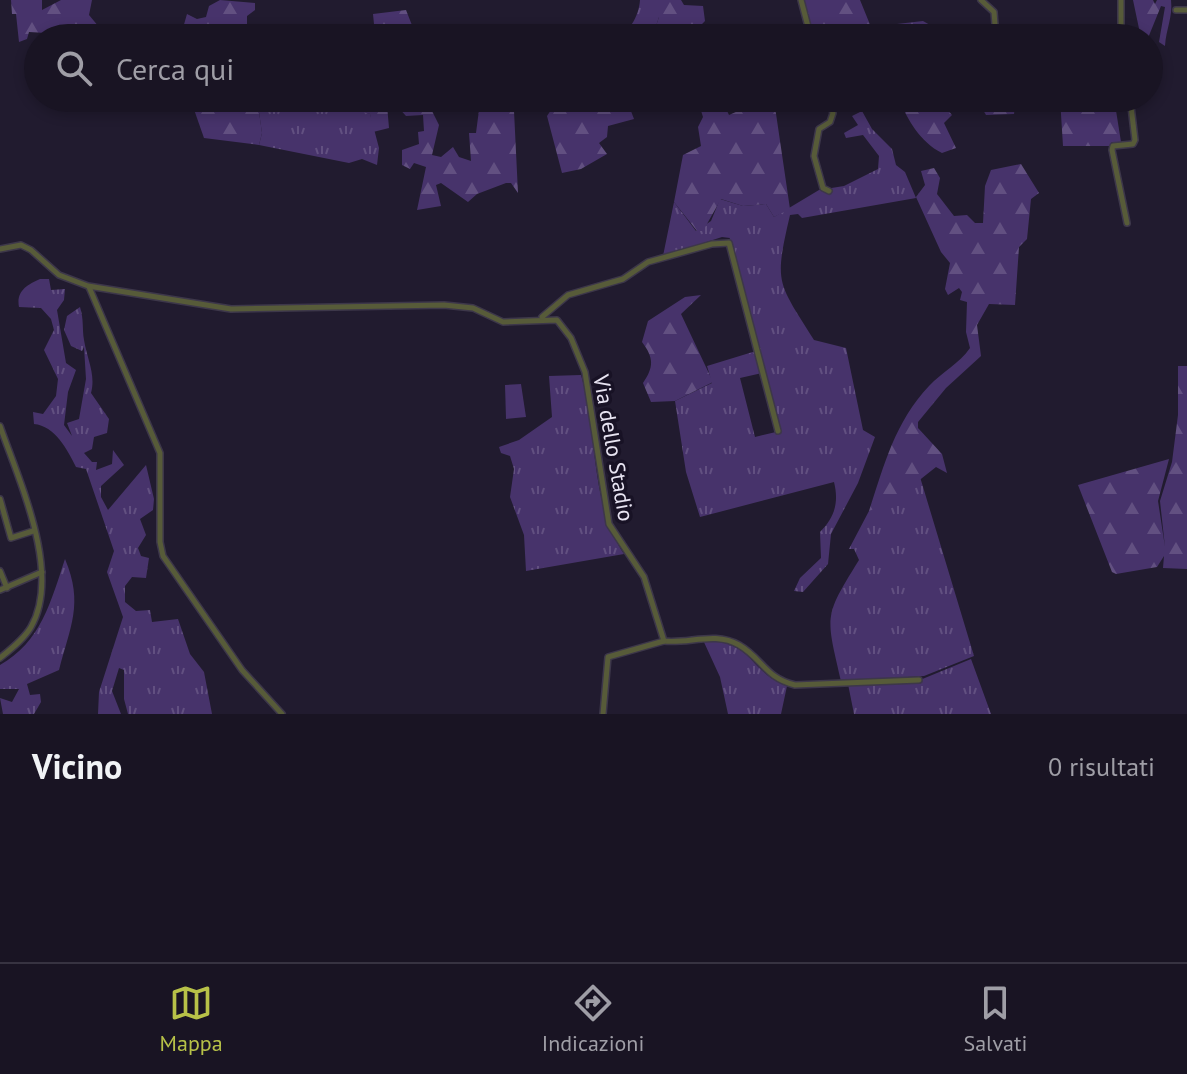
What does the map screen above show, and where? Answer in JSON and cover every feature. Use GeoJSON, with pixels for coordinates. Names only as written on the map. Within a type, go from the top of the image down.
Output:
{"type":"FeatureCollection","features":[{"type":"Feature","properties":{"kind":"street"},"geometry":{"type":"LineString","coordinates":[[801,0],[807,24]]}},
{"type":"Feature","properties":{"kind":"street"},"geometry":{"type":"LineString","coordinates":[[981,0],[994,12],[995,24]]}},
{"type":"Feature","properties":{"kind":"street"},"geometry":{"type":"LineString","coordinates":[[1121,0],[1121,24]]}},
{"type":"Feature","properties":{"kind":"street"},"geometry":{"type":"LineString","coordinates":[[1176,10],[1187,10]]}},
{"type":"Feature","properties":{"kind":"street"},"geometry":{"type":"LineString","coordinates":[[829,191],[823,188],[814,156],[819,129],[830,122],[833,112]]}},
{"type":"Feature","properties":{"kind":"street"},"geometry":{"type":"LineString","coordinates":[[1127,223],[1112,150],[1113,146],[1133,144],[1132,112]]}},
{"type":"Feature","properties":{"kind":"street"},"geometry":{"type":"LineString","coordinates":[[0,249],[21,245],[59,275],[88,286],[231,309],[444,305],[473,308],[503,322],[542,318],[568,295],[623,279],[648,262],[712,244],[729,243],[778,431]]}},
{"type":"Feature","properties":{"kind":"street"},"geometry":{"type":"LineString","coordinates":[[88,286],[160,453],[163,556],[242,670],[282,714]]}},
{"type":"Feature","properties":{"kind":"street","name":"Via dello Stadio"},"geometry":{"type":"LineString","coordinates":[[542,318],[561,322],[585,372],[609,524],[644,577],[664,641]]}},
{"type":"Feature","properties":{"kind":"street"},"geometry":{"type":"LineString","coordinates":[[0,426],[43,571],[40,600],[31,628],[0,658]]}},
{"type":"Feature","properties":{"kind":"street"},"geometry":{"type":"LineString","coordinates":[[0,499],[11,538],[33,531]]}},
{"type":"Feature","properties":{"kind":"street"},"geometry":{"type":"LineString","coordinates":[[0,571],[3,589],[43,571]]}},
{"type":"Feature","properties":{"kind":"street"},"geometry":{"type":"LineString","coordinates":[[603,714],[608,657],[664,641],[680,643],[708,638],[737,643],[763,669],[781,682],[795,685],[919,680]]}},
{"type":"Feature","properties":{"kind":"green space"},"geometry":{"type":"Polygon","coordinates":[[[11,0],[42,0],[42,10],[61,0],[92,0],[89,15],[96,24],[24,24],[24,40],[19,42],[16,14],[12,14],[11,0]]]}},
{"type":"Feature","properties":{"kind":"green space"},"geometry":{"type":"Polygon","coordinates":[[[220,0],[255,3],[255,10],[247,16],[247,24],[184,24],[187,14],[197,19],[206,17],[209,6],[220,0]]]}},
{"type":"Feature","properties":{"kind":"green space"},"geometry":{"type":"Polygon","coordinates":[[[640,0],[659,0],[657,24],[632,24],[640,0]]]}},
{"type":"Feature","properties":{"kind":"green space"},"geometry":{"type":"Polygon","coordinates":[[[659,0],[681,0],[684,5],[703,6],[705,21],[702,24],[657,24],[659,0]]]}},
{"type":"Feature","properties":{"kind":"green space"},"geometry":{"type":"Polygon","coordinates":[[[802,0],[860,0],[870,24],[808,24],[802,0]]]}},
{"type":"Feature","properties":{"kind":"green space"},"geometry":{"type":"Polygon","coordinates":[[[1133,0],[1153,0],[1155,4],[1157,0],[1171,0],[1165,46],[1162,24],[1165,7],[1161,6],[1154,24],[1138,24],[1133,0]]]}},
{"type":"Feature","properties":{"kind":"green space"},"geometry":{"type":"Polygon","coordinates":[[[406,10],[412,24],[374,24],[373,14],[406,10]]]}},
{"type":"Feature","properties":{"kind":"green space"},"geometry":{"type":"Polygon","coordinates":[[[923,21],[928,24],[897,24],[923,21]]]}},
{"type":"Feature","properties":{"kind":"green space"},"geometry":{"type":"Polygon","coordinates":[[[195,112],[259,112],[262,133],[259,145],[204,138],[195,112]]]}},
{"type":"Feature","properties":{"kind":"green space"},"geometry":{"type":"Polygon","coordinates":[[[259,112],[366,112],[370,114],[379,148],[377,165],[362,159],[349,163],[259,145],[262,133],[259,112]]]}},
{"type":"Feature","properties":{"kind":"green space"},"geometry":{"type":"Polygon","coordinates":[[[362,112],[388,112],[389,128],[373,132],[370,114],[362,112]]]}},
{"type":"Feature","properties":{"kind":"green space"},"geometry":{"type":"Polygon","coordinates":[[[402,112],[432,112],[439,125],[432,155],[441,157],[453,147],[459,157],[471,161],[469,133],[476,133],[479,112],[514,112],[518,193],[511,183],[506,183],[477,194],[468,202],[441,183],[436,185],[441,206],[417,210],[426,167],[414,163],[410,169],[402,165],[402,150],[419,144],[418,132],[424,131],[423,115],[406,116],[402,112]]]}},
{"type":"Feature","properties":{"kind":"green space"},"geometry":{"type":"Polygon","coordinates":[[[550,112],[631,112],[634,119],[608,126],[607,137],[599,143],[607,154],[581,169],[562,173],[547,116],[550,112]]]}},
{"type":"Feature","properties":{"kind":"green space"},"geometry":{"type":"Polygon","coordinates":[[[701,112],[728,112],[729,115],[736,112],[776,112],[790,209],[774,217],[766,204],[743,206],[721,199],[703,231],[697,231],[674,202],[683,155],[701,146],[698,127],[703,117],[701,112]]]}},
{"type":"Feature","properties":{"kind":"green space"},"geometry":{"type":"Polygon","coordinates":[[[863,112],[872,129],[892,149],[896,165],[905,172],[916,198],[802,218],[798,214],[790,215],[781,269],[786,293],[814,340],[846,348],[863,430],[875,437],[858,483],[831,534],[828,564],[803,592],[794,591],[800,578],[821,558],[820,532],[834,509],[834,482],[700,517],[686,472],[675,401],[712,383],[707,366],[756,351],[727,245],[730,238],[722,237],[663,256],[674,202],[696,231],[711,221],[720,199],[743,206],[766,204],[774,217],[819,190],[844,186],[878,169],[879,156],[863,135],[846,138],[844,133],[858,125],[852,116],[863,112]],[[762,373],[740,378],[755,437],[776,432],[762,373]]]}},
{"type":"Feature","properties":{"kind":"green space"},"geometry":{"type":"Polygon","coordinates":[[[906,112],[950,112],[952,115],[944,123],[956,148],[942,153],[921,137],[906,112]]]}},
{"type":"Feature","properties":{"kind":"green space"},"geometry":{"type":"Polygon","coordinates":[[[984,112],[1014,112],[1014,114],[986,115],[984,112]]]}},
{"type":"Feature","properties":{"kind":"green space"},"geometry":{"type":"Polygon","coordinates":[[[1061,112],[1116,112],[1121,142],[1112,142],[1109,146],[1063,146],[1061,112]]]}},
{"type":"Feature","properties":{"kind":"green space"},"geometry":{"type":"Polygon","coordinates":[[[1021,164],[1039,193],[1031,199],[1027,239],[1019,247],[1015,305],[989,304],[977,325],[981,356],[946,388],[918,422],[918,428],[942,454],[947,473],[936,467],[893,501],[869,511],[892,445],[907,414],[929,386],[970,348],[966,332],[967,302],[960,300],[962,292],[959,288],[948,295],[945,289],[950,263],[941,252],[916,197],[925,185],[921,171],[934,168],[940,178],[937,194],[954,216],[967,215],[975,223],[983,223],[985,186],[991,170],[1021,164]]]}},
{"type":"Feature","properties":{"kind":"green space"},"geometry":{"type":"Polygon","coordinates":[[[40,279],[49,279],[51,290],[65,289],[64,300],[57,310],[66,363],[76,370],[68,392],[64,425],[72,436],[67,423],[79,419],[86,379],[84,347],[82,351],[71,346],[64,330],[67,316],[80,307],[92,373],[91,393],[109,419],[107,433],[94,437],[92,449],[84,453],[92,462],[97,462],[96,470],[112,464],[113,450],[124,465],[101,486],[101,497],[108,510],[146,465],[154,499],[153,510],[140,519],[146,535],[138,548],[141,556],[149,558],[146,578],[132,577],[125,586],[125,602],[136,611],[150,610],[152,622],[178,619],[190,654],[204,672],[212,714],[128,714],[124,699],[124,670],[119,668],[112,691],[121,714],[98,714],[99,692],[123,617],[107,572],[114,551],[86,469],[76,467],[54,434],[34,424],[33,412],[43,414],[56,396],[58,379],[44,350],[54,330],[51,319],[41,308],[19,307],[21,293],[40,279]]]}},
{"type":"Feature","properties":{"kind":"green space"},"geometry":{"type":"Polygon","coordinates":[[[701,295],[681,314],[713,382],[675,401],[651,402],[643,383],[651,362],[642,342],[648,321],[685,297],[701,295]]]}},
{"type":"Feature","properties":{"kind":"green space"},"geometry":{"type":"Polygon","coordinates":[[[1178,366],[1187,366],[1187,569],[1163,568],[1164,556],[1157,567],[1116,574],[1112,572],[1078,485],[1169,459],[1158,501],[1165,547],[1160,501],[1172,462],[1178,415],[1178,366]]]}},
{"type":"Feature","properties":{"kind":"green space"},"geometry":{"type":"Polygon","coordinates":[[[581,375],[605,513],[624,554],[526,571],[524,535],[510,497],[514,469],[510,456],[501,453],[499,447],[519,440],[552,417],[549,376],[581,375]]]}},
{"type":"Feature","properties":{"kind":"green space"},"geometry":{"type":"Polygon","coordinates":[[[521,384],[526,417],[506,419],[505,385],[521,384]]]}},
{"type":"Feature","properties":{"kind":"green space"},"geometry":{"type":"Polygon","coordinates":[[[920,477],[974,656],[924,676],[841,681],[832,642],[831,618],[839,594],[859,560],[854,549],[849,549],[869,511],[920,477]]]}},
{"type":"Feature","properties":{"kind":"green space"},"geometry":{"type":"Polygon","coordinates":[[[65,559],[74,589],[74,603],[71,628],[59,670],[27,684],[30,695],[40,694],[41,702],[34,714],[3,714],[0,698],[12,702],[19,689],[0,689],[0,665],[25,645],[43,619],[65,559]]]}},
{"type":"Feature","properties":{"kind":"green space"},"geometry":{"type":"Polygon","coordinates":[[[703,640],[733,646],[774,680],[787,686],[781,714],[728,714],[720,677],[703,640]]]}},
{"type":"Feature","properties":{"kind":"green space"},"geometry":{"type":"Polygon","coordinates":[[[971,659],[991,714],[854,714],[848,684],[920,680],[971,659]]]}}]}
